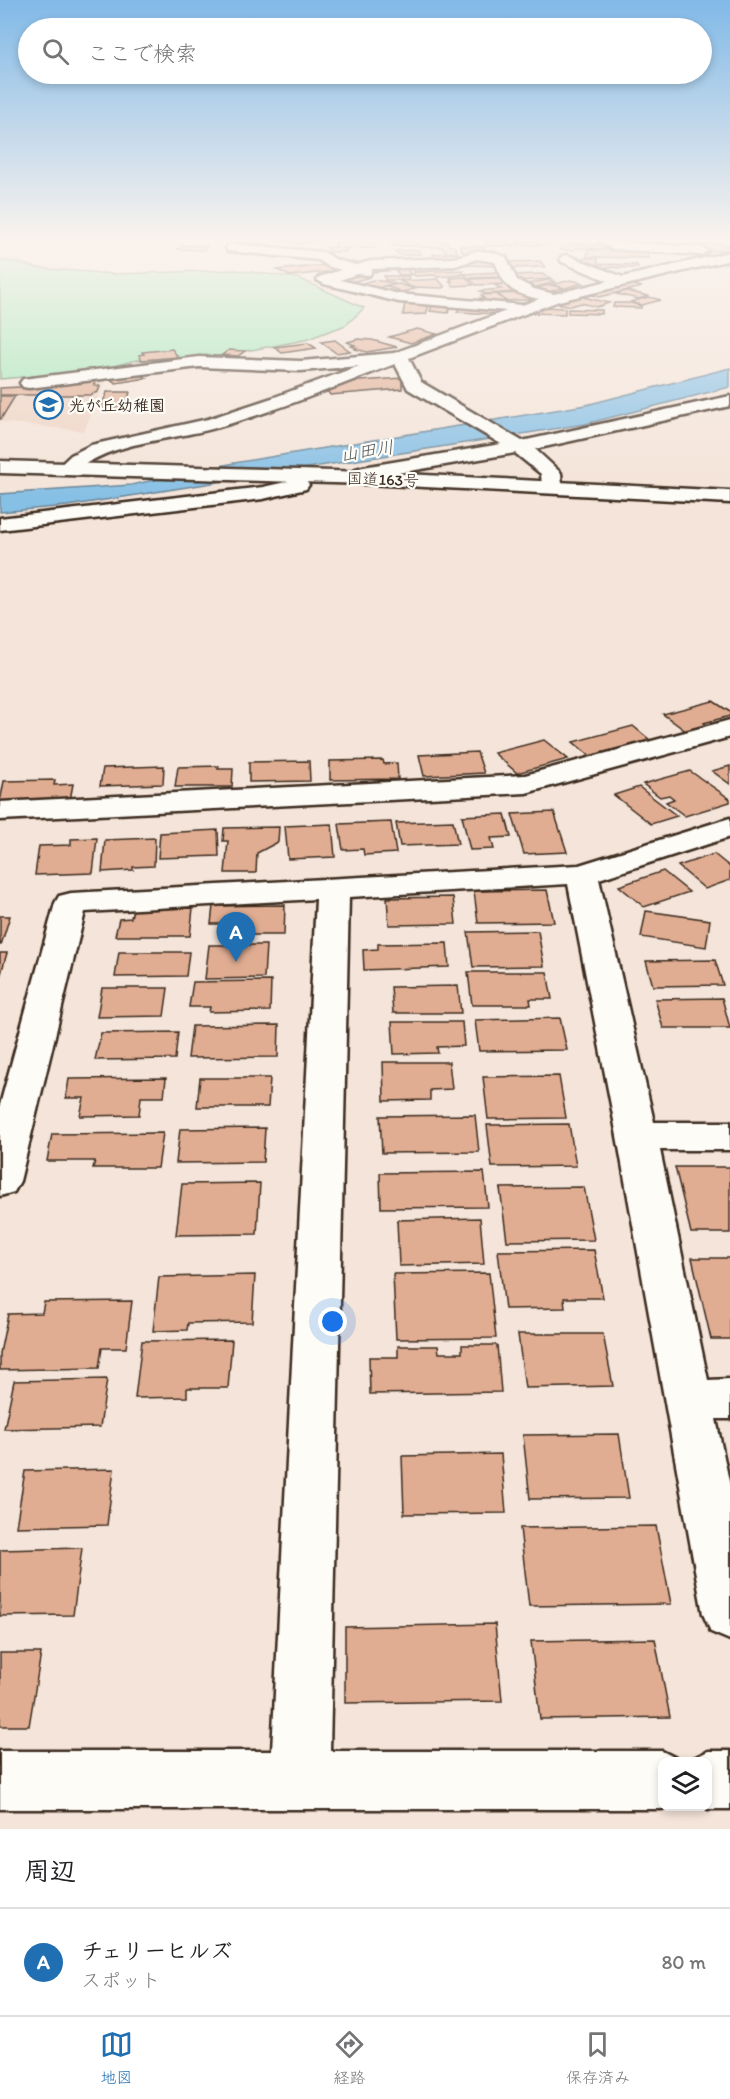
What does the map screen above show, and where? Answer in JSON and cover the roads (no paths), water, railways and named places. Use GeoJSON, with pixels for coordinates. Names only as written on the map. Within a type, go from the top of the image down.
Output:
{"type":"FeatureCollection","features":[{"type":"Feature","properties":{"kind":"main road"},"geometry":{"type":"LineString","coordinates":[[66,469],[78,459],[98,449],[213,423],[278,402],[479,326]]}},
{"type":"Feature","properties":{"kind":"main road"},"geometry":{"type":"LineString","coordinates":[[29,383],[90,377],[177,363],[218,361],[302,366],[400,357]]}},
{"type":"Feature","properties":{"kind":"main road"},"geometry":{"type":"LineString","coordinates":[[400,357],[414,385],[468,415],[538,460],[551,473],[552,486]]}},
{"type":"Feature","properties":{"kind":"main road"},"geometry":{"type":"LineString","coordinates":[[363,473],[516,445],[730,401]]}},
{"type":"Feature","properties":{"kind":"main road","name":"国道163号"},"geometry":{"type":"LineString","coordinates":[[0,467],[552,486],[730,497]]}},
{"type":"Feature","properties":{"kind":"main road"},"geometry":{"type":"LineString","coordinates":[[0,524],[264,493],[299,485]]}},
{"type":"Feature","properties":{"kind":"main road"},"geometry":{"type":"LineString","coordinates":[[0,811],[526,784],[730,728]]}},
{"type":"Feature","properties":{"kind":"main road"},"geometry":{"type":"LineString","coordinates":[[0,1181],[71,903],[582,874],[730,827]]}},
{"type":"Feature","properties":{"kind":"main road"},"geometry":{"type":"LineString","coordinates":[[582,874],[637,1136],[710,1399],[730,1614]]}},
{"type":"Feature","properties":{"kind":"main road"},"geometry":{"type":"LineString","coordinates":[[300,1780],[333,889]]}},
{"type":"Feature","properties":{"kind":"main road"},"geometry":{"type":"LineString","coordinates":[[637,1136],[730,1136]]}},
{"type":"Feature","properties":{"kind":"main road"},"geometry":{"type":"LineString","coordinates":[[0,1780],[658,1780]]}},
{"type":"Feature","properties":{"kind":"main road"},"geometry":{"type":"LineString","coordinates":[[712,1780],[730,1780]]}},
{"type":"Feature","properties":{"kind":"water","name":"山田川"},"geometry":{"type":"Polygon","coordinates":[[[730,368],[730,387],[585,424],[67,506],[0,512],[0,494],[131,485],[234,463],[586,405],[730,368]]]}},
{"type":"Feature","properties":{"kind":"place","name":"光が丘幼稚園"},"geometry":{"type":"Point","coordinates":[48,405]}},
{"type":"Feature","properties":{"kind":"place","name":"チェリーヒルズ"},"geometry":{"type":"Point","coordinates":[236,962]}}]}
